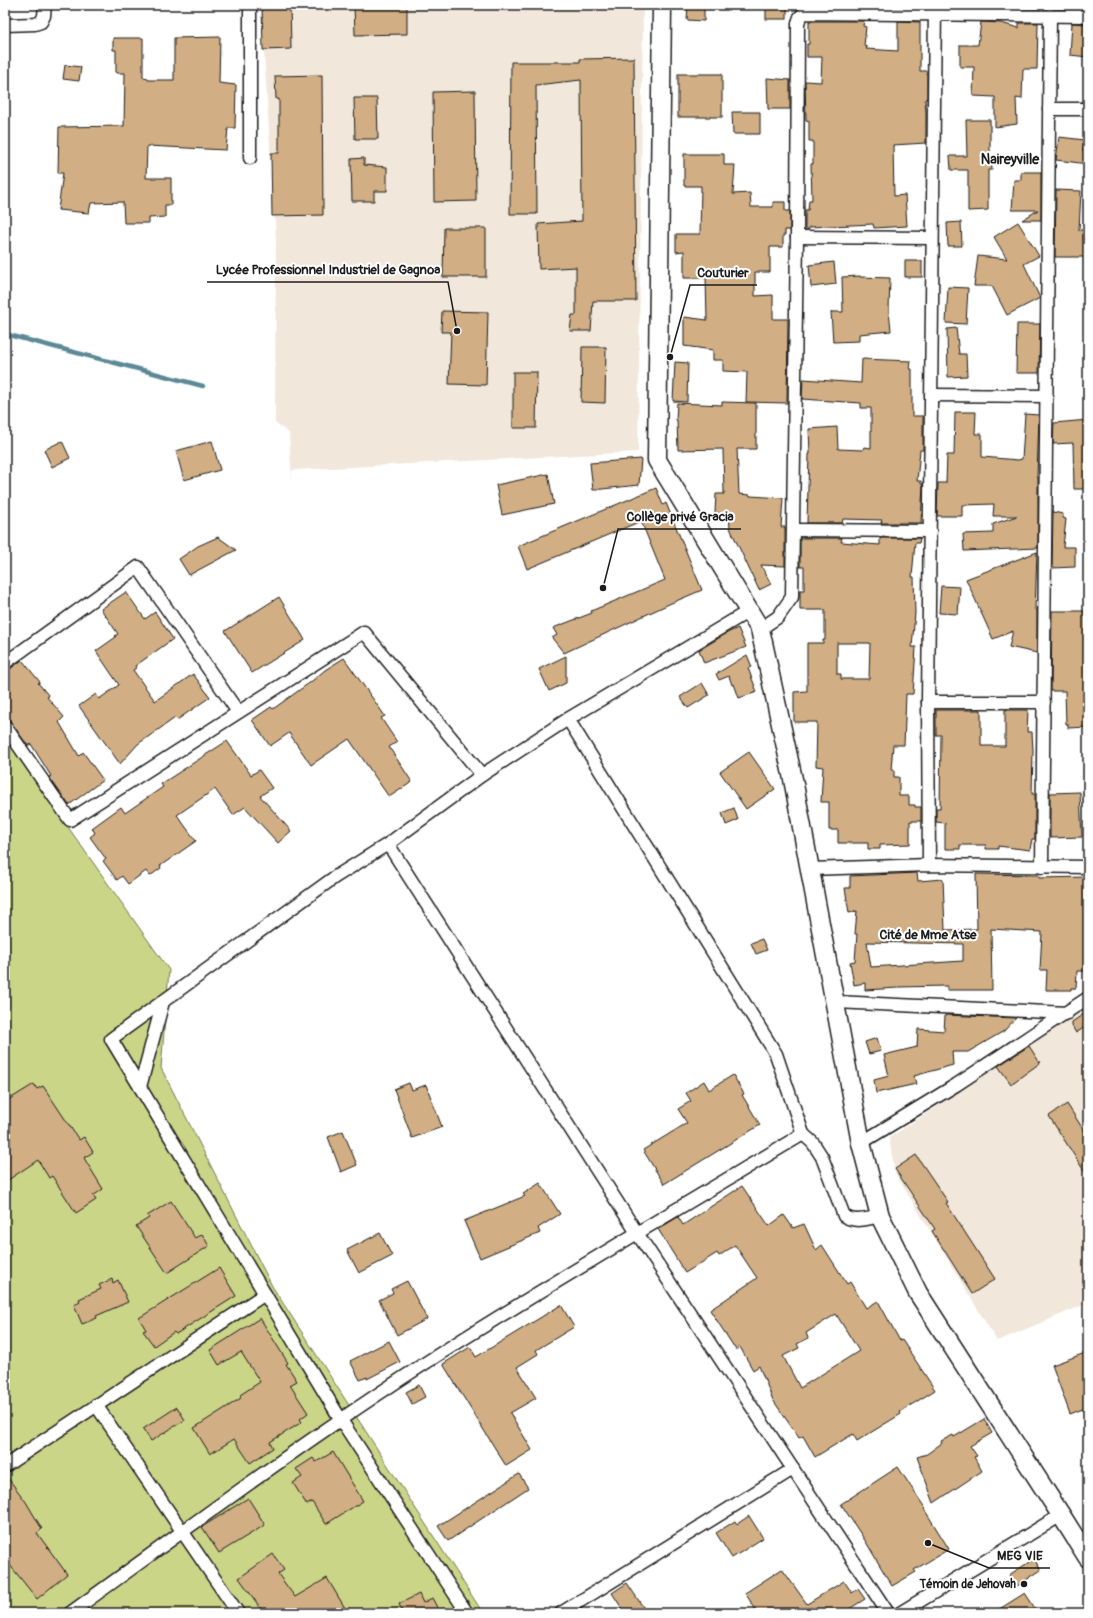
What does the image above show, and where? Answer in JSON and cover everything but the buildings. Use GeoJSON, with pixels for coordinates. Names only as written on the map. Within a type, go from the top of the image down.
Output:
{"type":"FeatureCollection","features":[{"type":"Feature","properties":{"kind":"street"},"geometry":{"type":"LineString","coordinates":[[5,25],[35,24],[41,22],[44,16],[45,5]]}},
{"type":"Feature","properties":{"kind":"street"},"geometry":{"type":"LineString","coordinates":[[250,5],[250,158]]}},
{"type":"Feature","properties":{"kind":"street"},"geometry":{"type":"LineString","coordinates":[[662,5],[657,460],[760,629],[793,779],[836,1002],[861,1143],[880,1216],[918,1293],[1088,1558]]}},
{"type":"Feature","properties":{"kind":"street"},"geometry":{"type":"LineString","coordinates":[[760,629],[778,617],[792,597],[797,237],[798,23],[800,17],[804,13],[935,10],[1088,16]]}},
{"type":"Feature","properties":{"kind":"street"},"geometry":{"type":"LineString","coordinates":[[929,865],[928,702],[935,10]]}},
{"type":"Feature","properties":{"kind":"street"},"geometry":{"type":"LineString","coordinates":[[1042,867],[1050,15]]}},
{"type":"Feature","properties":{"kind":"street"},"geometry":{"type":"LineString","coordinates":[[1049,109],[1088,109]]}},
{"type":"Feature","properties":{"kind":"street"},"geometry":{"type":"LineString","coordinates":[[797,237],[932,238]]}},
{"type":"Feature","properties":{"kind":"street"},"geometry":{"type":"LineString","coordinates":[[931,395],[1047,396]]}},
{"type":"Feature","properties":{"kind":"street"},"geometry":{"type":"LineString","coordinates":[[793,530],[930,531]]}},
{"type":"Feature","properties":{"kind":"street"},"geometry":{"type":"LineString","coordinates":[[5,663],[138,567],[238,712]]}},
{"type":"Feature","properties":{"kind":"street"},"geometry":{"type":"LineString","coordinates":[[467,1613],[341,1420],[111,1039],[335,877],[388,844],[482,775],[568,719],[749,611]]}},
{"type":"Feature","properties":{"kind":"street"},"geometry":{"type":"LineString","coordinates":[[5,726],[70,820],[364,632],[482,775]]}},
{"type":"Feature","properties":{"kind":"street"},"geometry":{"type":"LineString","coordinates":[[928,702],[1044,702]]}},
{"type":"Feature","properties":{"kind":"street"},"geometry":{"type":"LineString","coordinates":[[568,719],[776,1054],[803,1134],[814,1143],[822,1157],[844,1216],[850,1220],[857,1221],[880,1216]]}},
{"type":"Feature","properties":{"kind":"street"},"geometry":{"type":"LineString","coordinates":[[388,844],[637,1233],[888,1613]]}},
{"type":"Feature","properties":{"kind":"street"},"geometry":{"type":"LineString","coordinates":[[810,869],[929,865],[1088,867]]}},
{"type":"Feature","properties":{"kind":"street"},"geometry":{"type":"LineString","coordinates":[[861,1143],[956,1085],[1088,998]]}},
{"type":"Feature","properties":{"kind":"street"},"geometry":{"type":"LineString","coordinates":[[140,1087],[162,1002]]}},
{"type":"Feature","properties":{"kind":"street"},"geometry":{"type":"LineString","coordinates":[[836,1002],[1067,1013]]}},
{"type":"Feature","properties":{"kind":"street"},"geometry":{"type":"LineString","coordinates":[[70,1613],[341,1420],[448,1349],[637,1233],[803,1134]]}},
{"type":"Feature","properties":{"kind":"street"},"geometry":{"type":"LineString","coordinates":[[5,1466],[265,1294]]}},
{"type":"Feature","properties":{"kind":"street"},"geometry":{"type":"LineString","coordinates":[[96,1405],[238,1613]]}},
{"type":"Feature","properties":{"kind":"street"},"geometry":{"type":"LineString","coordinates":[[561,1613],[793,1469]]}},
{"type":"Feature","properties":{"kind":"street"},"geometry":{"type":"LineString","coordinates":[[900,1613],[1061,1514]]}},
{"type":"Feature","properties":{"kind":"shaded area"},"geometry":{"type":"Polygon","coordinates":[[[261,5],[643,5],[638,452],[292,470],[292,482],[289,433],[275,423],[276,239],[261,5]]]}},
{"type":"Feature","properties":{"kind":"shaded area"},"geometry":{"type":"Polygon","coordinates":[[[1088,1007],[1088,1303],[997,1341],[895,1173],[889,1138],[1088,1007]]]}},
{"type":"Feature","properties":{"kind":"green space"},"geometry":{"type":"Polygon","coordinates":[[[5,738],[169,970],[161,1068],[272,1286],[483,1613],[5,1613],[5,738]]]}},
{"type":"Feature","properties":{"kind":"waterway"},"geometry":{"type":"LineString","coordinates":[[5,334],[203,386]]}},
{"type":"Feature","properties":{"kind":"place","name":"Lycée Professionnel Industriel de Gagnoa"},"geometry":{"type":"Point","coordinates":[457,331]}},
{"type":"Feature","properties":{"kind":"place","name":"Couturier"},"geometry":{"type":"Point","coordinates":[670,357]}},
{"type":"Feature","properties":{"kind":"place","name":"Collège privé Gracia"},"geometry":{"type":"Point","coordinates":[603,588]}},
{"type":"Feature","properties":{"kind":"place","name":"MEG VIE"},"geometry":{"type":"Point","coordinates":[928,1543]}},
{"type":"Feature","properties":{"kind":"place","name":"Témoin de Jehovah"},"geometry":{"type":"Point","coordinates":[1024,1584]}},
{"type":"Feature","properties":{"kind":"district","name":"Naireyville"},"geometry":{"type":"Point","coordinates":[1010,159]}},
{"type":"Feature","properties":{"kind":"district","name":"Cité de Mme Atse"},"geometry":{"type":"Point","coordinates":[928,935]}}]}
